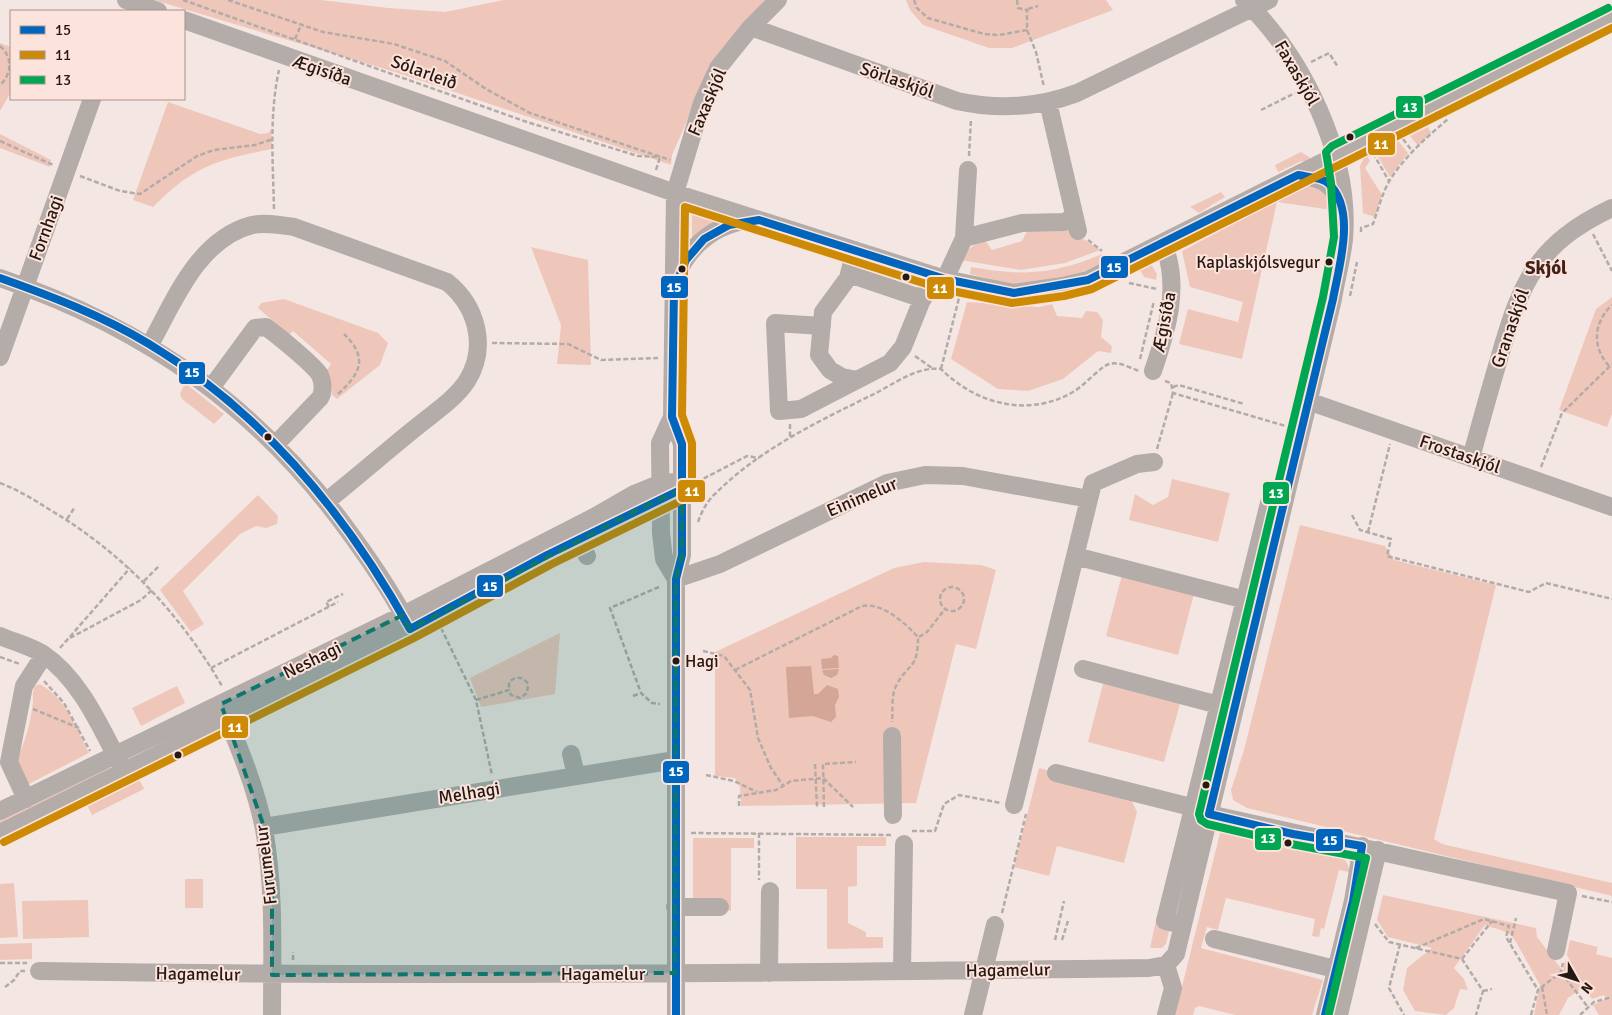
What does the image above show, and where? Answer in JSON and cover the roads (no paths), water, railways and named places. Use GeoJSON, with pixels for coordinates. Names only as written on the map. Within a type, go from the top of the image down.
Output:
{"type":"FeatureCollection","features":[{"type":"Feature","properties":{"kind":"street"},"geometry":{"type":"LineString","coordinates":[[126,0],[155,10]]}},
{"type":"Feature","properties":{"kind":"street","name":"Faxaskjól"},"geometry":{"type":"LineString","coordinates":[[672,418],[675,193],[702,103],[718,68],[751,27],[778,0]]}},
{"type":"Feature","properties":{"kind":"street","name":"Sörlaskjól"},"geometry":{"type":"LineString","coordinates":[[751,27],[927,92],[972,105],[1003,107],[1048,102],[1089,88],[1249,4],[1269,0]]}},
{"type":"Feature","properties":{"kind":"street","name":"Faxaskjól"},"geometry":{"type":"LineString","coordinates":[[1249,4],[1273,32],[1298,68],[1336,155]]}},
{"type":"Feature","properties":{"kind":"street","name":"Ægisíða"},"geometry":{"type":"LineString","coordinates":[[185,20],[675,193],[939,277],[963,284],[1014,293],[1063,286],[1088,280],[1612,17]]}},
{"type":"Feature","properties":{"kind":"street","name":"Fornhagi"},"geometry":{"type":"LineString","coordinates":[[0,357],[92,100]]}},
{"type":"Feature","properties":{"kind":"street"},"geometry":{"type":"LineString","coordinates":[[964,238],[1022,223],[1064,222],[1075,224],[1048,102]]}},
{"type":"Feature","properties":{"kind":"street"},"geometry":{"type":"LineString","coordinates":[[1166,1015],[1173,988],[1166,965],[1176,954],[1183,926],[1204,811],[1227,707],[1252,602],[1285,499],[1332,299],[1344,238],[1340,172],[1336,155]]}},
{"type":"Feature","properties":{"kind":"street"},"geometry":{"type":"LineString","coordinates":[[822,326],[775,323],[779,411],[801,409],[890,363],[903,347],[923,299],[964,238],[968,170]]}},
{"type":"Feature","properties":{"kind":"street"},"geometry":{"type":"LineString","coordinates":[[1298,175],[1323,180],[1328,183],[1342,201]]}},
{"type":"Feature","properties":{"kind":"street","name":"Granaskjól"},"geometry":{"type":"LineString","coordinates":[[1471,458],[1509,322],[1522,289],[1550,249],[1586,220],[1612,208]]}},
{"type":"Feature","properties":{"kind":"street"},"geometry":{"type":"LineString","coordinates":[[674,288],[683,264],[690,253],[706,237],[731,224],[759,220]]}},
{"type":"Feature","properties":{"kind":"street"},"geometry":{"type":"LineString","coordinates":[[150,345],[190,274],[210,248],[230,234],[252,225],[275,224],[294,227],[446,282],[461,296],[470,308],[475,322],[478,342],[472,371],[462,388],[327,501]]}},
{"type":"Feature","properties":{"kind":"street","name":"Ægisíða"},"geometry":{"type":"LineString","coordinates":[[1148,373],[1165,336],[1170,305],[1172,276],[1163,243]]}},
{"type":"Feature","properties":{"kind":"street"},"geometry":{"type":"LineString","coordinates":[[855,250],[848,278],[823,312],[819,356],[836,374],[857,380]]}},
{"type":"Feature","properties":{"kind":"street"},"geometry":{"type":"LineString","coordinates":[[849,274],[923,299]]}},
{"type":"Feature","properties":{"kind":"street"},"geometry":{"type":"LineString","coordinates":[[0,278],[96,316],[150,345],[211,388],[276,444],[327,501],[375,567],[407,622]]}},
{"type":"Feature","properties":{"kind":"street"},"geometry":{"type":"LineString","coordinates":[[211,388],[255,328],[266,327],[284,341],[320,375],[323,390],[320,398],[276,444]]}},
{"type":"Feature","properties":{"kind":"street","name":"Frostaskjól"},"geometry":{"type":"LineString","coordinates":[[1308,401],[1612,507]]}},
{"type":"Feature","properties":{"kind":"street"},"geometry":{"type":"LineString","coordinates":[[672,418],[682,444],[686,486],[682,555],[676,579],[676,1015]]}},
{"type":"Feature","properties":{"kind":"street"},"geometry":{"type":"LineString","coordinates":[[672,418],[660,443],[660,533],[664,559],[676,579]]}},
{"type":"Feature","properties":{"kind":"street"},"geometry":{"type":"LineString","coordinates":[[1020,807],[1075,556],[1093,483],[1137,464],[1154,462]]}},
{"type":"Feature","properties":{"kind":"street","name":"Einimelur"},"geometry":{"type":"LineString","coordinates":[[676,579],[720,564],[871,489],[906,478],[944,474],[964,476],[1089,499]]}},
{"type":"Feature","properties":{"kind":"street","name":"Neshagi"},"geometry":{"type":"LineString","coordinates":[[0,811],[115,754],[407,622],[579,539],[677,482],[686,486]]}},
{"type":"Feature","properties":{"kind":"street","name":"Neshagi"},"geometry":{"type":"LineString","coordinates":[[407,622],[634,494],[661,492]]}},
{"type":"Feature","properties":{"kind":"street"},"geometry":{"type":"LineString","coordinates":[[579,539],[587,556]]}},
{"type":"Feature","properties":{"kind":"street"},"geometry":{"type":"LineString","coordinates":[[1075,556],[1252,602]]}},
{"type":"Feature","properties":{"kind":"street"},"geometry":{"type":"LineString","coordinates":[[0,636],[66,674],[83,698],[124,771]]}},
{"type":"Feature","properties":{"kind":"street"},"geometry":{"type":"LineString","coordinates":[[26,799],[9,762],[24,686],[43,662]]}},
{"type":"Feature","properties":{"kind":"street"},"geometry":{"type":"LineString","coordinates":[[1083,669],[1227,707]]}},
{"type":"Feature","properties":{"kind":"street","name":"Neshagi"},"geometry":{"type":"LineString","coordinates":[[0,833],[124,771],[225,705]]}},
{"type":"Feature","properties":{"kind":"street","name":"Furumelur"},"geometry":{"type":"LineString","coordinates":[[225,705],[248,772],[264,827],[272,896],[272,1015]]}},
{"type":"Feature","properties":{"kind":"street"},"geometry":{"type":"LineString","coordinates":[[888,740],[894,815]]}},
{"type":"Feature","properties":{"kind":"street"},"geometry":{"type":"LineString","coordinates":[[571,754],[576,775]]}},
{"type":"Feature","properties":{"kind":"street","name":"Melhagi"},"geometry":{"type":"LineString","coordinates":[[264,827],[676,760]]}},
{"type":"Feature","properties":{"kind":"street"},"geometry":{"type":"LineString","coordinates":[[1056,773],[1293,834],[1370,848],[1568,893],[1560,953]]}},
{"type":"Feature","properties":{"kind":"street"},"geometry":{"type":"LineString","coordinates":[[902,837],[902,971]]}},
{"type":"Feature","properties":{"kind":"street"},"geometry":{"type":"LineString","coordinates":[[1338,1015],[1366,905],[1370,848]]}},
{"type":"Feature","properties":{"kind":"street"},"geometry":{"type":"LineString","coordinates":[[1325,1015],[1353,901],[1370,848]]}},
{"type":"Feature","properties":{"kind":"street"},"geometry":{"type":"LineString","coordinates":[[769,972],[770,891]]}},
{"type":"Feature","properties":{"kind":"street"},"geometry":{"type":"LineString","coordinates":[[675,907],[720,907]]}},
{"type":"Feature","properties":{"kind":"street"},"geometry":{"type":"LineString","coordinates":[[973,1015],[998,924]]}},
{"type":"Feature","properties":{"kind":"street"},"geometry":{"type":"LineString","coordinates":[[1214,939],[1336,969]]}},
{"type":"Feature","properties":{"kind":"street","name":"Hagamelur"},"geometry":{"type":"LineString","coordinates":[[36,967],[272,975],[902,971],[1166,965]]}},
{"type":"Feature","properties":{"kind":"place","name":"Kaplaskjólsvegur"},"geometry":{"type":"Point","coordinates":[1329,262]}},
{"type":"Feature","properties":{"kind":"place","name":"Hagi"},"geometry":{"type":"Point","coordinates":[676,661]}},
{"type":"Feature","properties":{"kind":"district","name":"Skjól"},"geometry":{"type":"Point","coordinates":[1546,267]}}]}
